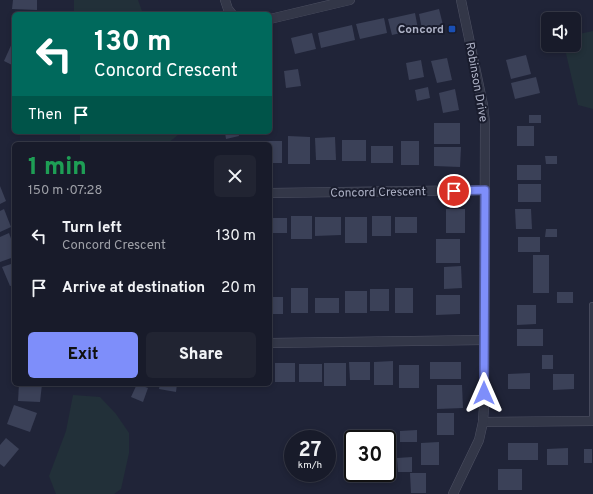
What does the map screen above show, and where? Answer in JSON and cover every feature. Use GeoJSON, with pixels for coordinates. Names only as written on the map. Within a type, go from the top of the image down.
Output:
{"type":"FeatureCollection","features":[{"type":"Feature","properties":{"kind":"street"},"geometry":{"type":"LineString","coordinates":[[225,0],[230,12]]}},
{"type":"Feature","properties":{"kind":"street"},"geometry":{"type":"LineString","coordinates":[[272,19],[350,0]]}},
{"type":"Feature","properties":{"kind":"street","name":"Robinson Drive"},"geometry":{"type":"LineString","coordinates":[[454,494],[479,440],[483,422],[484,406],[485,137],[483,105],[461,0]]}},
{"type":"Feature","properties":{"kind":"street","name":"Concord Crescent"},"geometry":{"type":"LineString","coordinates":[[272,192],[485,190]]}},
{"type":"Feature","properties":{"kind":"street"},"geometry":{"type":"LineString","coordinates":[[272,343],[484,340]]}},
{"type":"Feature","properties":{"kind":"street"},"geometry":{"type":"LineString","coordinates":[[483,422],[593,421]]}},
{"type":"Feature","properties":{"kind":"lane"},"geometry":{"type":"LineString","coordinates":[[592,304],[593,421]]}},
{"type":"Feature","properties":{"kind":"shaded area"},"geometry":{"type":"Polygon","coordinates":[[[74,0],[138,0],[142,12],[74,12],[74,0]]]}},
{"type":"Feature","properties":{"kind":"shaded area"},"geometry":{"type":"Polygon","coordinates":[[[593,31],[593,109],[578,105],[566,52],[581,52],[581,34],[593,31]]]}},
{"type":"Feature","properties":{"kind":"shaded area"},"geometry":{"type":"Polygon","coordinates":[[[80,134],[179,134],[169,142],[80,142],[80,134]]]}},
{"type":"Feature","properties":{"kind":"shaded area"},"geometry":{"type":"Polygon","coordinates":[[[73,395],[100,397],[116,414],[129,433],[129,453],[121,489],[114,494],[56,494],[49,476],[66,431],[73,395]]]}},
{"type":"Feature","properties":{"kind":"building"},"geometry":{"type":"Polygon","coordinates":[[[13,0],[37,0],[37,10],[12,9],[13,0]]]}},
{"type":"Feature","properties":{"kind":"building"},"geometry":{"type":"Polygon","coordinates":[[[439,9],[443,25],[422,29],[419,14],[439,9]]]}},
{"type":"Feature","properties":{"kind":"building"},"geometry":{"type":"Polygon","coordinates":[[[415,13],[418,29],[392,35],[388,19],[415,13]]]}},
{"type":"Feature","properties":{"kind":"building"},"geometry":{"type":"Polygon","coordinates":[[[384,18],[387,33],[360,39],[356,24],[384,18]]]}},
{"type":"Feature","properties":{"kind":"building"},"geometry":{"type":"Polygon","coordinates":[[[352,25],[355,40],[321,48],[318,33],[352,25]]]}},
{"type":"Feature","properties":{"kind":"building"},"geometry":{"type":"Polygon","coordinates":[[[312,33],[316,49],[295,54],[291,38],[312,33]]]}},
{"type":"Feature","properties":{"kind":"building"},"geometry":{"type":"Polygon","coordinates":[[[12,43],[12,65],[4,61],[12,43]]]}},
{"type":"Feature","properties":{"kind":"building"},"geometry":{"type":"Polygon","coordinates":[[[526,55],[531,74],[511,79],[506,60],[526,55]]]}},
{"type":"Feature","properties":{"kind":"building"},"geometry":{"type":"Polygon","coordinates":[[[447,58],[452,80],[437,83],[431,61],[447,58]]]}},
{"type":"Feature","properties":{"kind":"building"},"geometry":{"type":"Polygon","coordinates":[[[421,60],[424,77],[409,80],[406,63],[421,60]]]}},
{"type":"Feature","properties":{"kind":"building"},"geometry":{"type":"Polygon","coordinates":[[[298,69],[301,86],[286,88],[284,71],[298,69]]]}},
{"type":"Feature","properties":{"kind":"building"},"geometry":{"type":"Polygon","coordinates":[[[536,77],[540,93],[515,99],[511,83],[536,77]]]}},
{"type":"Feature","properties":{"kind":"building"},"geometry":{"type":"Polygon","coordinates":[[[428,87],[430,98],[417,101],[415,90],[428,87]]]}},
{"type":"Feature","properties":{"kind":"building"},"geometry":{"type":"Polygon","coordinates":[[[455,89],[459,110],[443,113],[439,93],[455,89]]]}},
{"type":"Feature","properties":{"kind":"building"},"geometry":{"type":"Polygon","coordinates":[[[529,115],[541,115],[541,123],[529,123],[529,115]]]}},
{"type":"Feature","properties":{"kind":"building"},"geometry":{"type":"Polygon","coordinates":[[[434,123],[460,123],[460,144],[434,144],[434,123]]]}},
{"type":"Feature","properties":{"kind":"building"},"geometry":{"type":"Polygon","coordinates":[[[517,126],[534,126],[534,146],[517,146],[517,126]]]}},
{"type":"Feature","properties":{"kind":"building"},"geometry":{"type":"Polygon","coordinates":[[[225,134],[238,134],[239,136],[226,139],[225,134]]]}},
{"type":"Feature","properties":{"kind":"building"},"geometry":{"type":"Polygon","coordinates":[[[288,136],[310,137],[310,164],[288,164],[288,136]]]}},
{"type":"Feature","properties":{"kind":"building"},"geometry":{"type":"Polygon","coordinates":[[[335,137],[336,160],[316,160],[315,138],[335,137]]]}},
{"type":"Feature","properties":{"kind":"building"},"geometry":{"type":"Polygon","coordinates":[[[342,140],[366,140],[366,161],[342,161],[342,140]]]}},
{"type":"Feature","properties":{"kind":"building"},"geometry":{"type":"Polygon","coordinates":[[[282,141],[282,163],[272,163],[272,142],[262,142],[282,141]]]}},
{"type":"Feature","properties":{"kind":"building"},"geometry":{"type":"Polygon","coordinates":[[[401,141],[419,141],[419,165],[401,165],[401,141]]]}},
{"type":"Feature","properties":{"kind":"building"},"geometry":{"type":"Polygon","coordinates":[[[371,146],[393,146],[393,163],[371,163],[371,146]]]}},
{"type":"Feature","properties":{"kind":"building"},"geometry":{"type":"Polygon","coordinates":[[[434,147],[461,147],[460,167],[434,166],[434,147]]]}},
{"type":"Feature","properties":{"kind":"building"},"geometry":{"type":"Polygon","coordinates":[[[545,156],[557,156],[557,164],[546,164],[545,156]]]}},
{"type":"Feature","properties":{"kind":"building"},"geometry":{"type":"Polygon","coordinates":[[[517,165],[541,165],[541,180],[517,180],[517,165]]]}},
{"type":"Feature","properties":{"kind":"building"},"geometry":{"type":"Polygon","coordinates":[[[518,184],[541,184],[541,202],[518,202],[518,184]]]}},
{"type":"Feature","properties":{"kind":"building"},"geometry":{"type":"Polygon","coordinates":[[[0,186],[6,201],[0,204],[0,186]]]}},
{"type":"Feature","properties":{"kind":"building"},"geometry":{"type":"Polygon","coordinates":[[[4,209],[11,227],[0,232],[0,211],[4,209]]]}},
{"type":"Feature","properties":{"kind":"building"},"geometry":{"type":"Polygon","coordinates":[[[446,209],[465,209],[465,233],[446,233],[446,209]]]}},
{"type":"Feature","properties":{"kind":"building"},"geometry":{"type":"Polygon","coordinates":[[[515,209],[531,209],[532,229],[516,229],[515,209]]]}},
{"type":"Feature","properties":{"kind":"building"},"geometry":{"type":"Polygon","coordinates":[[[291,216],[312,216],[312,239],[291,239],[291,216]]]}},
{"type":"Feature","properties":{"kind":"building"},"geometry":{"type":"Polygon","coordinates":[[[372,216],[391,216],[391,236],[372,236],[372,216]]]}},
{"type":"Feature","properties":{"kind":"building"},"geometry":{"type":"Polygon","coordinates":[[[315,217],[341,217],[341,235],[315,236],[315,217]]]}},
{"type":"Feature","properties":{"kind":"building"},"geometry":{"type":"Polygon","coordinates":[[[345,217],[367,217],[367,243],[345,243],[345,217]]]}},
{"type":"Feature","properties":{"kind":"building"},"geometry":{"type":"Polygon","coordinates":[[[395,217],[417,217],[417,233],[395,233],[395,217]]]}},
{"type":"Feature","properties":{"kind":"building"},"geometry":{"type":"Polygon","coordinates":[[[272,218],[287,218],[287,233],[272,233],[272,218]]]}},
{"type":"Feature","properties":{"kind":"building"},"geometry":{"type":"Polygon","coordinates":[[[546,229],[557,229],[557,237],[545,237],[546,229]]]}},
{"type":"Feature","properties":{"kind":"building"},"geometry":{"type":"Polygon","coordinates":[[[9,233],[12,241],[12,258],[0,262],[0,237],[9,233]]]}},
{"type":"Feature","properties":{"kind":"building"},"geometry":{"type":"Polygon","coordinates":[[[518,237],[540,237],[540,252],[518,252],[518,237]]]}},
{"type":"Feature","properties":{"kind":"building"},"geometry":{"type":"Polygon","coordinates":[[[436,239],[460,239],[460,263],[436,263],[436,239]]]}},
{"type":"Feature","properties":{"kind":"building"},"geometry":{"type":"Polygon","coordinates":[[[533,255],[549,255],[549,293],[533,293],[533,255]]]}},
{"type":"Feature","properties":{"kind":"building"},"geometry":{"type":"Polygon","coordinates":[[[12,264],[12,286],[10,286],[2,267],[12,264]]]}},
{"type":"Feature","properties":{"kind":"building"},"geometry":{"type":"Polygon","coordinates":[[[461,266],[462,288],[444,289],[444,267],[461,266]]]}},
{"type":"Feature","properties":{"kind":"building"},"geometry":{"type":"Polygon","coordinates":[[[291,288],[308,288],[308,313],[291,313],[291,288]]]}},
{"type":"Feature","properties":{"kind":"building"},"geometry":{"type":"Polygon","coordinates":[[[395,288],[413,288],[413,313],[395,313],[395,288]]]}},
{"type":"Feature","properties":{"kind":"building"},"geometry":{"type":"Polygon","coordinates":[[[370,289],[389,289],[389,311],[370,311],[370,289]]]}},
{"type":"Feature","properties":{"kind":"building"},"geometry":{"type":"Polygon","coordinates":[[[345,291],[367,291],[367,313],[345,313],[345,291]]]}},
{"type":"Feature","properties":{"kind":"building"},"geometry":{"type":"Polygon","coordinates":[[[557,292],[573,292],[573,303],[557,303],[557,292]]]}},
{"type":"Feature","properties":{"kind":"building"},"geometry":{"type":"Polygon","coordinates":[[[436,295],[460,295],[460,314],[436,315],[436,295]]]}},
{"type":"Feature","properties":{"kind":"building"},"geometry":{"type":"Polygon","coordinates":[[[272,297],[283,297],[283,314],[272,314],[272,297]]]}},
{"type":"Feature","properties":{"kind":"building"},"geometry":{"type":"Polygon","coordinates":[[[315,298],[339,298],[339,313],[315,313],[315,298]]]}},
{"type":"Feature","properties":{"kind":"building"},"geometry":{"type":"Polygon","coordinates":[[[517,305],[536,305],[536,324],[517,325],[517,305]]]}},
{"type":"Feature","properties":{"kind":"building"},"geometry":{"type":"Polygon","coordinates":[[[517,329],[543,329],[543,346],[517,346],[517,329]]]}},
{"type":"Feature","properties":{"kind":"building"},"geometry":{"type":"Polygon","coordinates":[[[542,355],[553,355],[553,369],[542,369],[542,355]]]}},
{"type":"Feature","properties":{"kind":"building"},"geometry":{"type":"Polygon","coordinates":[[[393,361],[393,385],[374,385],[374,362],[393,361]]]}},
{"type":"Feature","properties":{"kind":"building"},"geometry":{"type":"Polygon","coordinates":[[[349,362],[370,362],[370,380],[350,380],[349,362]]]}},
{"type":"Feature","properties":{"kind":"building"},"geometry":{"type":"Polygon","coordinates":[[[430,362],[461,362],[461,379],[430,379],[430,362]]]}},
{"type":"Feature","properties":{"kind":"building"},"geometry":{"type":"Polygon","coordinates":[[[275,363],[295,363],[295,382],[275,382],[275,363]]]}},
{"type":"Feature","properties":{"kind":"building"},"geometry":{"type":"Polygon","coordinates":[[[324,363],[346,363],[346,386],[324,386],[324,363]]]}},
{"type":"Feature","properties":{"kind":"building"},"geometry":{"type":"Polygon","coordinates":[[[299,364],[322,364],[322,382],[299,382],[299,364]]]}},
{"type":"Feature","properties":{"kind":"building"},"geometry":{"type":"Polygon","coordinates":[[[399,365],[419,365],[419,388],[399,388],[399,365]]]}},
{"type":"Feature","properties":{"kind":"building"},"geometry":{"type":"Polygon","coordinates":[[[530,373],[530,389],[508,389],[508,374],[530,373]]]}},
{"type":"Feature","properties":{"kind":"building"},"geometry":{"type":"Polygon","coordinates":[[[553,374],[574,374],[574,389],[553,390],[553,374]]]}},
{"type":"Feature","properties":{"kind":"building"},"geometry":{"type":"Polygon","coordinates":[[[437,385],[462,385],[463,408],[437,409],[437,385]]]}},
{"type":"Feature","properties":{"kind":"building"},"geometry":{"type":"Polygon","coordinates":[[[19,386],[42,386],[40,402],[18,401],[19,386]]]}},
{"type":"Feature","properties":{"kind":"building"},"geometry":{"type":"Polygon","coordinates":[[[136,386],[148,388],[143,402],[131,397],[136,386]]]}},
{"type":"Feature","properties":{"kind":"building"},"geometry":{"type":"Polygon","coordinates":[[[160,386],[177,386],[176,392],[159,389],[160,386]]]}},
{"type":"Feature","properties":{"kind":"building"},"geometry":{"type":"Polygon","coordinates":[[[14,405],[37,413],[30,432],[7,424],[14,405]]]}},
{"type":"Feature","properties":{"kind":"building"},"geometry":{"type":"Polygon","coordinates":[[[437,413],[454,413],[454,435],[437,435],[437,413]]]}},
{"type":"Feature","properties":{"kind":"building"},"geometry":{"type":"Polygon","coordinates":[[[417,430],[417,442],[400,442],[400,431],[417,430]]]}},
{"type":"Feature","properties":{"kind":"building"},"geometry":{"type":"Polygon","coordinates":[[[6,438],[19,449],[4,467],[0,464],[0,445],[6,438]]]}},
{"type":"Feature","properties":{"kind":"building"},"geometry":{"type":"Polygon","coordinates":[[[439,442],[439,465],[421,465],[421,443],[439,442]]]}},
{"type":"Feature","properties":{"kind":"building"},"geometry":{"type":"Polygon","coordinates":[[[508,443],[538,443],[538,460],[508,460],[508,443]]]}},
{"type":"Feature","properties":{"kind":"building"},"geometry":{"type":"Polygon","coordinates":[[[568,448],[568,465],[547,465],[547,449],[568,448]]]}},
{"type":"Feature","properties":{"kind":"building"},"geometry":{"type":"Polygon","coordinates":[[[584,449],[592,449],[592,463],[584,463],[584,449]]]}},
{"type":"Feature","properties":{"kind":"building"},"geometry":{"type":"Polygon","coordinates":[[[412,457],[412,472],[398,472],[397,458],[412,457]]]}},
{"type":"Feature","properties":{"kind":"building"},"geometry":{"type":"Polygon","coordinates":[[[498,469],[522,469],[522,490],[498,490],[498,469]]]}},
{"type":"Feature","properties":{"kind":"building"},"geometry":{"type":"Polygon","coordinates":[[[410,473],[426,473],[426,493],[411,493],[410,473]]]}},
{"type":"Feature","properties":{"kind":"place","name":"Concord"},"geometry":{"type":"Point","coordinates":[452,29]}},
{"type":"Feature","properties":{"kind":"route"},"geometry":{"type":"LineString","coordinates":[[454,191],[485,190],[484,393]]}}]}
